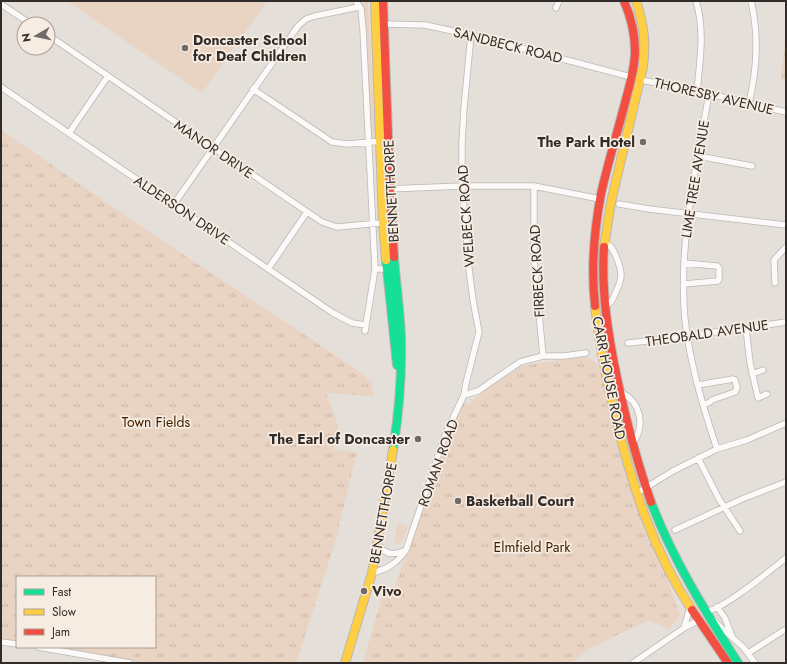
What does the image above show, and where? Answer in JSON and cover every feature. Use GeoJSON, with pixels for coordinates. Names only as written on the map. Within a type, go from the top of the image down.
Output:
{"type":"FeatureCollection","features":[{"type":"Feature","properties":{"kind":"main road","name":"BENNETTHORPE"},"geometry":{"type":"LineString","coordinates":[[375,1],[386,190],[383,223],[400,382]]}},
{"type":"Feature","properties":{"kind":"main road","name":"BENNETTHORPE"},"geometry":{"type":"LineString","coordinates":[[383,1],[384,141]]}},
{"type":"Feature","properties":{"kind":"main road","name":"CARR HOUSE ROAD"},"geometry":{"type":"LineString","coordinates":[[624,1],[631,20],[635,54],[631,77],[600,199],[594,242],[594,297],[596,325],[616,422],[637,493],[659,550],[670,573],[690,606],[728,663]]}},
{"type":"Feature","properties":{"kind":"main road","name":"CARR HOUSE ROAD"},"geometry":{"type":"LineString","coordinates":[[636,1],[642,19],[645,37],[645,57],[641,80],[617,176],[604,243],[605,305],[611,345],[632,444],[646,488],[673,554],[695,596],[738,663]]}},
{"type":"Feature","properties":{"kind":"main road","name":"BENNETTHORPE"},"geometry":{"type":"LineString","coordinates":[[345,663],[372,573],[398,423],[402,355],[392,222],[386,190]]}},
{"type":"Feature","properties":{"kind":"street","name":"BENNETTHORPE"},"geometry":{"type":"LineString","coordinates":[[356,1],[359,7],[362,30],[375,269],[366,328]]}},
{"type":"Feature","properties":{"kind":"street"},"geometry":{"type":"LineString","coordinates":[[556,8],[559,1]]}},
{"type":"Feature","properties":{"kind":"street"},"geometry":{"type":"LineString","coordinates":[[696,1],[701,38],[697,91]]}},
{"type":"Feature","properties":{"kind":"street"},"geometry":{"type":"LineString","coordinates":[[749,103],[756,59],[756,32],[751,1]]}},
{"type":"Feature","properties":{"kind":"street"},"geometry":{"type":"LineString","coordinates":[[1,4],[19,16]]}},
{"type":"Feature","properties":{"kind":"street"},"geometry":{"type":"LineString","coordinates":[[174,204],[298,26],[306,19],[315,16],[359,7]]}},
{"type":"Feature","properties":{"kind":"street","name":"SANDBECK ROAD"},"geometry":{"type":"LineString","coordinates":[[384,24],[425,25],[471,35],[631,77]]}},
{"type":"Feature","properties":{"kind":"street","name":"WELBECK ROAD"},"geometry":{"type":"LineString","coordinates":[[464,395],[479,332],[468,269],[462,186],[464,108],[471,35]]}},
{"type":"Feature","properties":{"kind":"street","name":"MANOR DRIVE"},"geometry":{"type":"LineString","coordinates":[[56,41],[322,222],[337,227],[392,222]]}},
{"type":"Feature","properties":{"kind":"street"},"geometry":{"type":"LineString","coordinates":[[69,133],[108,76]]}},
{"type":"Feature","properties":{"kind":"street","name":"THORESBY AVENUE"},"geometry":{"type":"LineString","coordinates":[[641,80],[697,91],[786,112]]}},
{"type":"Feature","properties":{"kind":"street","name":"ALDERSON DRIVE"},"geometry":{"type":"LineString","coordinates":[[1,87],[341,318],[366,328]]}},
{"type":"Feature","properties":{"kind":"street"},"geometry":{"type":"LineString","coordinates":[[253,89],[332,142],[347,144],[384,141]]}},
{"type":"Feature","properties":{"kind":"street","name":"LIME TREE AVENUE"},"geometry":{"type":"LineString","coordinates":[[709,94],[686,231],[684,284],[685,319],[691,359],[703,405],[717,449]]}},
{"type":"Feature","properties":{"kind":"street"},"geometry":{"type":"LineString","coordinates":[[698,156],[752,166]]}},
{"type":"Feature","properties":{"kind":"street"},"geometry":{"type":"LineString","coordinates":[[386,190],[462,186],[534,186],[600,199]]}},
{"type":"Feature","properties":{"kind":"street","name":"FIRBECK ROAD"},"geometry":{"type":"LineString","coordinates":[[534,186],[534,261],[543,356]]}},
{"type":"Feature","properties":{"kind":"street"},"geometry":{"type":"LineString","coordinates":[[619,204],[786,225]]}},
{"type":"Feature","properties":{"kind":"street"},"geometry":{"type":"LineString","coordinates":[[268,269],[307,212]]}},
{"type":"Feature","properties":{"kind":"street","name":"CARR HOUSE ROAD"},"geometry":{"type":"LineString","coordinates":[[604,243],[610,246],[616,257],[621,275],[613,300],[609,304],[605,305]]}},
{"type":"Feature","properties":{"kind":"street"},"geometry":{"type":"LineString","coordinates":[[775,283],[774,260],[786,247]]}},
{"type":"Feature","properties":{"kind":"street"},"geometry":{"type":"LineString","coordinates":[[684,263],[717,266],[719,268],[719,279],[718,281],[684,284]]}},
{"type":"Feature","properties":{"kind":"street"},"geometry":{"type":"LineString","coordinates":[[375,269],[387,269]]}},
{"type":"Feature","properties":{"kind":"street","name":"THEOBALD AVENUE"},"geometry":{"type":"LineString","coordinates":[[628,343],[687,337],[786,322]]}},
{"type":"Feature","properties":{"kind":"street"},"geometry":{"type":"LineString","coordinates":[[746,328],[752,374],[758,398],[767,394]]}},
{"type":"Feature","properties":{"kind":"street"},"geometry":{"type":"LineString","coordinates":[[464,395],[478,390],[520,362],[543,356],[564,356],[586,353]]}},
{"type":"Feature","properties":{"kind":"street"},"geometry":{"type":"LineString","coordinates":[[752,374],[763,370]]}},
{"type":"Feature","properties":{"kind":"street"},"geometry":{"type":"LineString","coordinates":[[698,385],[733,379],[735,380],[737,388],[736,392],[712,400],[703,405]]}},
{"type":"Feature","properties":{"kind":"street","name":"CARR HOUSE ROAD"},"geometry":{"type":"LineString","coordinates":[[620,392],[631,399],[638,412],[641,424],[637,437],[632,444]]}},
{"type":"Feature","properties":{"kind":"street","name":"ROMAN ROAD"},"geometry":{"type":"LineString","coordinates":[[372,573],[385,570],[396,562],[406,550],[445,435],[464,395]]}},
{"type":"Feature","properties":{"kind":"street"},"geometry":{"type":"LineString","coordinates":[[637,493],[673,471],[717,449],[747,440],[786,423]]}},
{"type":"Feature","properties":{"kind":"street"},"geometry":{"type":"LineString","coordinates":[[698,458],[719,499],[740,531]]}},
{"type":"Feature","properties":{"kind":"street"},"geometry":{"type":"LineString","coordinates":[[676,530],[786,482]]}},
{"type":"Feature","properties":{"kind":"street"},"geometry":{"type":"LineString","coordinates":[[378,543],[382,551],[387,553],[394,554],[406,550]]}},
{"type":"Feature","properties":{"kind":"street"},"geometry":{"type":"LineString","coordinates":[[755,663],[749,654],[732,636],[707,614],[718,608],[786,558]]}},
{"type":"Feature","properties":{"kind":"street"},"geometry":{"type":"LineString","coordinates":[[684,628],[688,618],[690,606]]}},
{"type":"Feature","properties":{"kind":"street"},"geometry":{"type":"LineString","coordinates":[[718,608],[725,618],[732,636]]}},
{"type":"Feature","properties":{"kind":"street"},"geometry":{"type":"LineString","coordinates":[[637,662],[684,628],[699,620]]}},
{"type":"Feature","properties":{"kind":"street"},"geometry":{"type":"LineString","coordinates":[[749,654],[786,629]]}},
{"type":"Feature","properties":{"kind":"street"},"geometry":{"type":"LineString","coordinates":[[1,642],[16,644]]}},
{"type":"Feature","properties":{"kind":"street"},"geometry":{"type":"LineString","coordinates":[[44,648],[130,663]]}},
{"type":"Feature","properties":{"kind":"green space","name":"Doncaster School for Deaf Children"},"geometry":{"type":"Polygon","coordinates":[[[67,1],[267,1],[202,93],[67,1]]]}},
{"type":"Feature","properties":{"kind":"green space"},"geometry":{"type":"Polygon","coordinates":[[[358,1],[368,1],[375,133],[374,137],[370,138],[358,1]]]}},
{"type":"Feature","properties":{"kind":"green space"},"geometry":{"type":"Polygon","coordinates":[[[786,26],[786,82],[781,80],[786,26]]]}},
{"type":"Feature","properties":{"kind":"green space","name":"Town Fields"},"geometry":{"type":"Polygon","coordinates":[[[1,130],[151,233],[353,367],[372,383],[373,396],[326,393],[338,425],[333,449],[357,453],[334,546],[296,663],[130,663],[41,648],[156,648],[156,576],[16,576],[16,644],[1,642],[1,130]]]}},
{"type":"Feature","properties":{"kind":"green space","name":"Elmfield Park"},"geometry":{"type":"Polygon","coordinates":[[[587,357],[596,363],[609,389],[636,489],[680,615],[669,629],[649,620],[590,648],[572,663],[363,663],[384,589],[395,587],[439,457],[462,401],[469,405],[477,397],[519,367],[557,360],[587,357]]]}},
{"type":"Feature","properties":{"kind":"green space"},"geometry":{"type":"Polygon","coordinates":[[[398,523],[408,526],[401,544],[394,543],[398,523]]]}},
{"type":"Feature","properties":{"kind":"traffic: fast"},"geometry":{"type":"LineString","coordinates":[[393,450],[400,394],[401,365],[400,317],[394,257]]}},
{"type":"Feature","properties":{"kind":"traffic: fast"},"geometry":{"type":"LineString","coordinates":[[386,260],[397,365]]}},
{"type":"Feature","properties":{"kind":"traffic: fast"},"geometry":{"type":"LineString","coordinates":[[651,502],[679,565],[738,663]]}},
{"type":"Feature","properties":{"kind":"traffic: slow"},"geometry":{"type":"LineString","coordinates":[[375,1],[383,223],[386,260]]}},
{"type":"Feature","properties":{"kind":"traffic: slow"},"geometry":{"type":"LineString","coordinates":[[604,247],[611,202],[643,67],[644,34],[636,1]]}},
{"type":"Feature","properties":{"kind":"traffic: slow"},"geometry":{"type":"LineString","coordinates":[[595,306],[609,387],[621,440],[636,491],[666,564],[692,610]]}},
{"type":"Feature","properties":{"kind":"traffic: slow"},"geometry":{"type":"LineString","coordinates":[[345,663],[372,573],[393,450]]}},
{"type":"Feature","properties":{"kind":"traffic: jam"},"geometry":{"type":"LineString","coordinates":[[383,1],[394,257]]}},
{"type":"Feature","properties":{"kind":"traffic: jam"},"geometry":{"type":"LineString","coordinates":[[595,306],[593,264],[601,194],[631,82],[635,57],[635,45],[631,19],[624,1]]}},
{"type":"Feature","properties":{"kind":"traffic: jam"},"geometry":{"type":"LineString","coordinates":[[604,247],[604,296],[614,362],[620,394],[632,441],[651,502]]}},
{"type":"Feature","properties":{"kind":"traffic: jam"},"geometry":{"type":"LineString","coordinates":[[692,610],[728,663]]}},
{"type":"Feature","properties":{"kind":"place","name":"Doncaster School for Deaf Children"},"geometry":{"type":"Point","coordinates":[185,48]}},
{"type":"Feature","properties":{"kind":"place","name":"The Park Hotel"},"geometry":{"type":"Point","coordinates":[643,142]}},
{"type":"Feature","properties":{"kind":"place","name":"The Earl of Doncaster"},"geometry":{"type":"Point","coordinates":[418,439]}},
{"type":"Feature","properties":{"kind":"place","name":"Basketball Court"},"geometry":{"type":"Point","coordinates":[458,501]}},
{"type":"Feature","properties":{"kind":"place","name":"Vivo"},"geometry":{"type":"Point","coordinates":[364,591]}}]}
